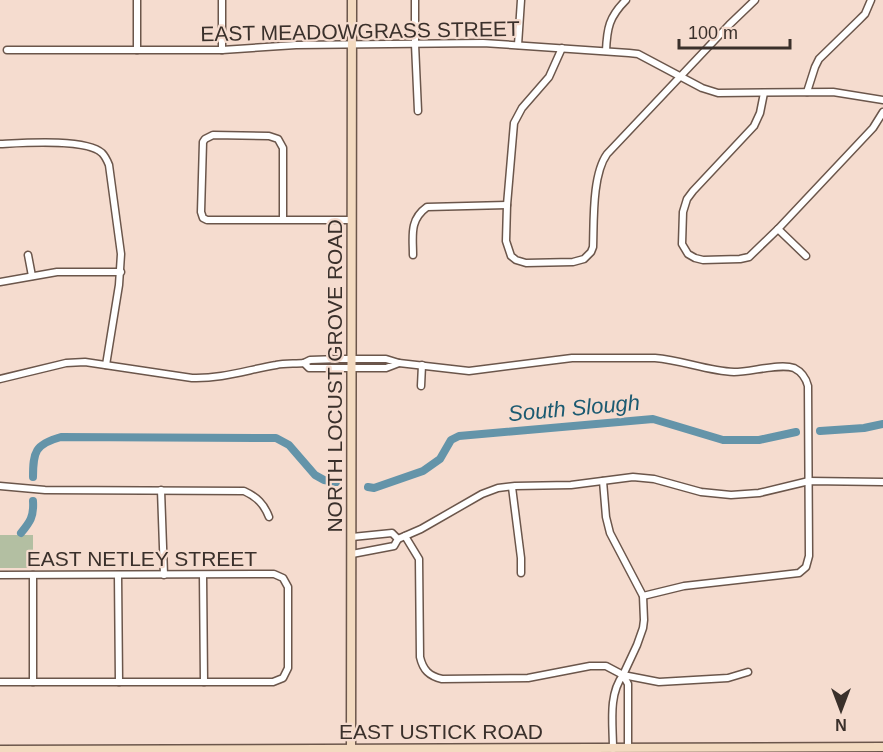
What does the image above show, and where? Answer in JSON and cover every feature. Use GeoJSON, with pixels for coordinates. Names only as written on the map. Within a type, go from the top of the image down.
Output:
{"type":"FeatureCollection","features":[{"type":"Feature","properties":{"kind":"main road","name":"NORTH LOCUST GROVE ROAD"},"geometry":{"type":"LineString","coordinates":[[351,751],[352,0]]}},
{"type":"Feature","properties":{"kind":"main road","name":"EAST USTICK ROAD"},"geometry":{"type":"LineString","coordinates":[[0,750],[351,751],[628,748],[862,750],[883,747]]}},
{"type":"Feature","properties":{"kind":"street"},"geometry":{"type":"LineString","coordinates":[[137,0],[137,50]]}},
{"type":"Feature","properties":{"kind":"street"},"geometry":{"type":"LineString","coordinates":[[222,0],[222,50]]}},
{"type":"Feature","properties":{"kind":"street"},"geometry":{"type":"LineString","coordinates":[[415,0],[418,111]]}},
{"type":"Feature","properties":{"kind":"street"},"geometry":{"type":"LineString","coordinates":[[518,45],[521,0]]}},
{"type":"Feature","properties":{"kind":"street"},"geometry":{"type":"LineString","coordinates":[[606,51],[609,25],[617,9],[626,0]]}},
{"type":"Feature","properties":{"kind":"street"},"geometry":{"type":"LineString","coordinates":[[562,48],[549,77],[522,108],[514,123],[506,241],[513,258],[526,263],[573,262],[588,256],[593,247],[597,178],[606,154],[755,0]]}},
{"type":"Feature","properties":{"kind":"street"},"geometry":{"type":"LineString","coordinates":[[807,93],[819,59],[859,21],[871,0]]}},
{"type":"Feature","properties":{"kind":"street","name":"EAST MEADOWGRASS STREET"},"geometry":{"type":"LineString","coordinates":[[7,50],[222,50],[296,45],[483,43],[638,54],[702,88],[718,93],[832,92],[883,100]]}},
{"type":"Feature","properties":{"kind":"street"},"geometry":{"type":"LineString","coordinates":[[764,93],[760,113],[754,126],[687,199],[683,212],[682,244],[688,254],[695,258],[703,260],[748,257],[778,229],[879,122],[883,112]]}},
{"type":"Feature","properties":{"kind":"street"},"geometry":{"type":"LineString","coordinates":[[283,220],[283,148],[281,142],[269,135],[213,135],[205,139],[203,142],[201,212],[203,218],[207,220],[283,220],[352,220]]}},
{"type":"Feature","properties":{"kind":"street"},"geometry":{"type":"LineString","coordinates":[[0,144],[44,141],[90,147],[101,152],[109,165],[120,241],[121,272],[106,365]]}},
{"type":"Feature","properties":{"kind":"street"},"geometry":{"type":"LineString","coordinates":[[413,255],[415,219],[427,207],[507,205]]}},
{"type":"Feature","properties":{"kind":"street"},"geometry":{"type":"LineString","coordinates":[[778,229],[806,256]]}},
{"type":"Feature","properties":{"kind":"street"},"geometry":{"type":"LineString","coordinates":[[28,255],[32,276]]}},
{"type":"Feature","properties":{"kind":"street"},"geometry":{"type":"LineString","coordinates":[[0,282],[57,273],[121,272]]}},
{"type":"Feature","properties":{"kind":"street"},"geometry":{"type":"LineString","coordinates":[[0,379],[66,363],[85,362],[208,379],[278,364],[304,363],[309,368],[352,364],[386,368],[399,363],[469,371],[565,358],[655,358],[723,371],[749,371],[784,366],[801,372],[808,386],[809,556],[807,567],[799,573],[684,586],[643,596]]}},
{"type":"Feature","properties":{"kind":"street"},"geometry":{"type":"LineString","coordinates":[[421,386],[422,365]]}},
{"type":"Feature","properties":{"kind":"street"},"geometry":{"type":"LineString","coordinates":[[352,554],[394,546],[401,537],[421,529],[482,494],[498,488],[563,486],[645,477],[701,492],[731,495],[759,493],[809,481],[883,482]]}},
{"type":"Feature","properties":{"kind":"street"},"geometry":{"type":"LineString","coordinates":[[603,481],[606,517],[610,533],[643,596],[644,620],[640,637],[616,683],[613,702],[613,749]]}},
{"type":"Feature","properties":{"kind":"street"},"geometry":{"type":"LineString","coordinates":[[0,486],[45,490],[244,491],[260,501],[268,517]]}},
{"type":"Feature","properties":{"kind":"street"},"geometry":{"type":"LineString","coordinates":[[512,487],[521,573]]}},
{"type":"Feature","properties":{"kind":"street"},"geometry":{"type":"LineString","coordinates":[[161,490],[164,575]]}},
{"type":"Feature","properties":{"kind":"street"},"geometry":{"type":"LineString","coordinates":[[352,537],[392,533],[401,537],[419,559],[420,657],[427,673],[434,677],[442,679],[519,679],[590,666],[606,666],[622,675],[658,682],[728,678],[748,672]]}},
{"type":"Feature","properties":{"kind":"street","name":"EAST NETLEY STREET"},"geometry":{"type":"LineString","coordinates":[[0,575],[274,574],[283,578],[288,587],[288,668],[283,678],[273,682],[204,682]]}},
{"type":"Feature","properties":{"kind":"street"},"geometry":{"type":"LineString","coordinates":[[33,575],[33,682]]}},
{"type":"Feature","properties":{"kind":"street"},"geometry":{"type":"LineString","coordinates":[[118,575],[119,682]]}},
{"type":"Feature","properties":{"kind":"street"},"geometry":{"type":"LineString","coordinates":[[0,682],[204,682],[203,575]]}},
{"type":"Feature","properties":{"kind":"street"},"geometry":{"type":"LineString","coordinates":[[622,675],[628,684],[628,748]]}},
{"type":"Feature","properties":{"kind":"green space"},"geometry":{"type":"Polygon","coordinates":[[[0,535],[33,535],[33,568],[0,568],[0,535]]]}},
{"type":"Feature","properties":{"kind":"waterway","name":"South Slough"},"geometry":{"type":"LineString","coordinates":[[368,487],[374,488],[423,471],[440,459],[451,440],[459,436],[653,419],[723,440],[759,440],[796,432]]}},
{"type":"Feature","properties":{"kind":"waterway","name":"South Slough"},"geometry":{"type":"LineString","coordinates":[[820,431],[864,428],[883,424]]}},
{"type":"Feature","properties":{"kind":"waterway","name":"South Slough"},"geometry":{"type":"LineString","coordinates":[[33,477],[37,450],[46,443],[61,437],[276,438],[289,445],[315,475],[324,480],[336,482]]}},
{"type":"Feature","properties":{"kind":"waterway","name":"South Slough"},"geometry":{"type":"LineString","coordinates":[[21,533],[31,519],[33,501]]}}]}
